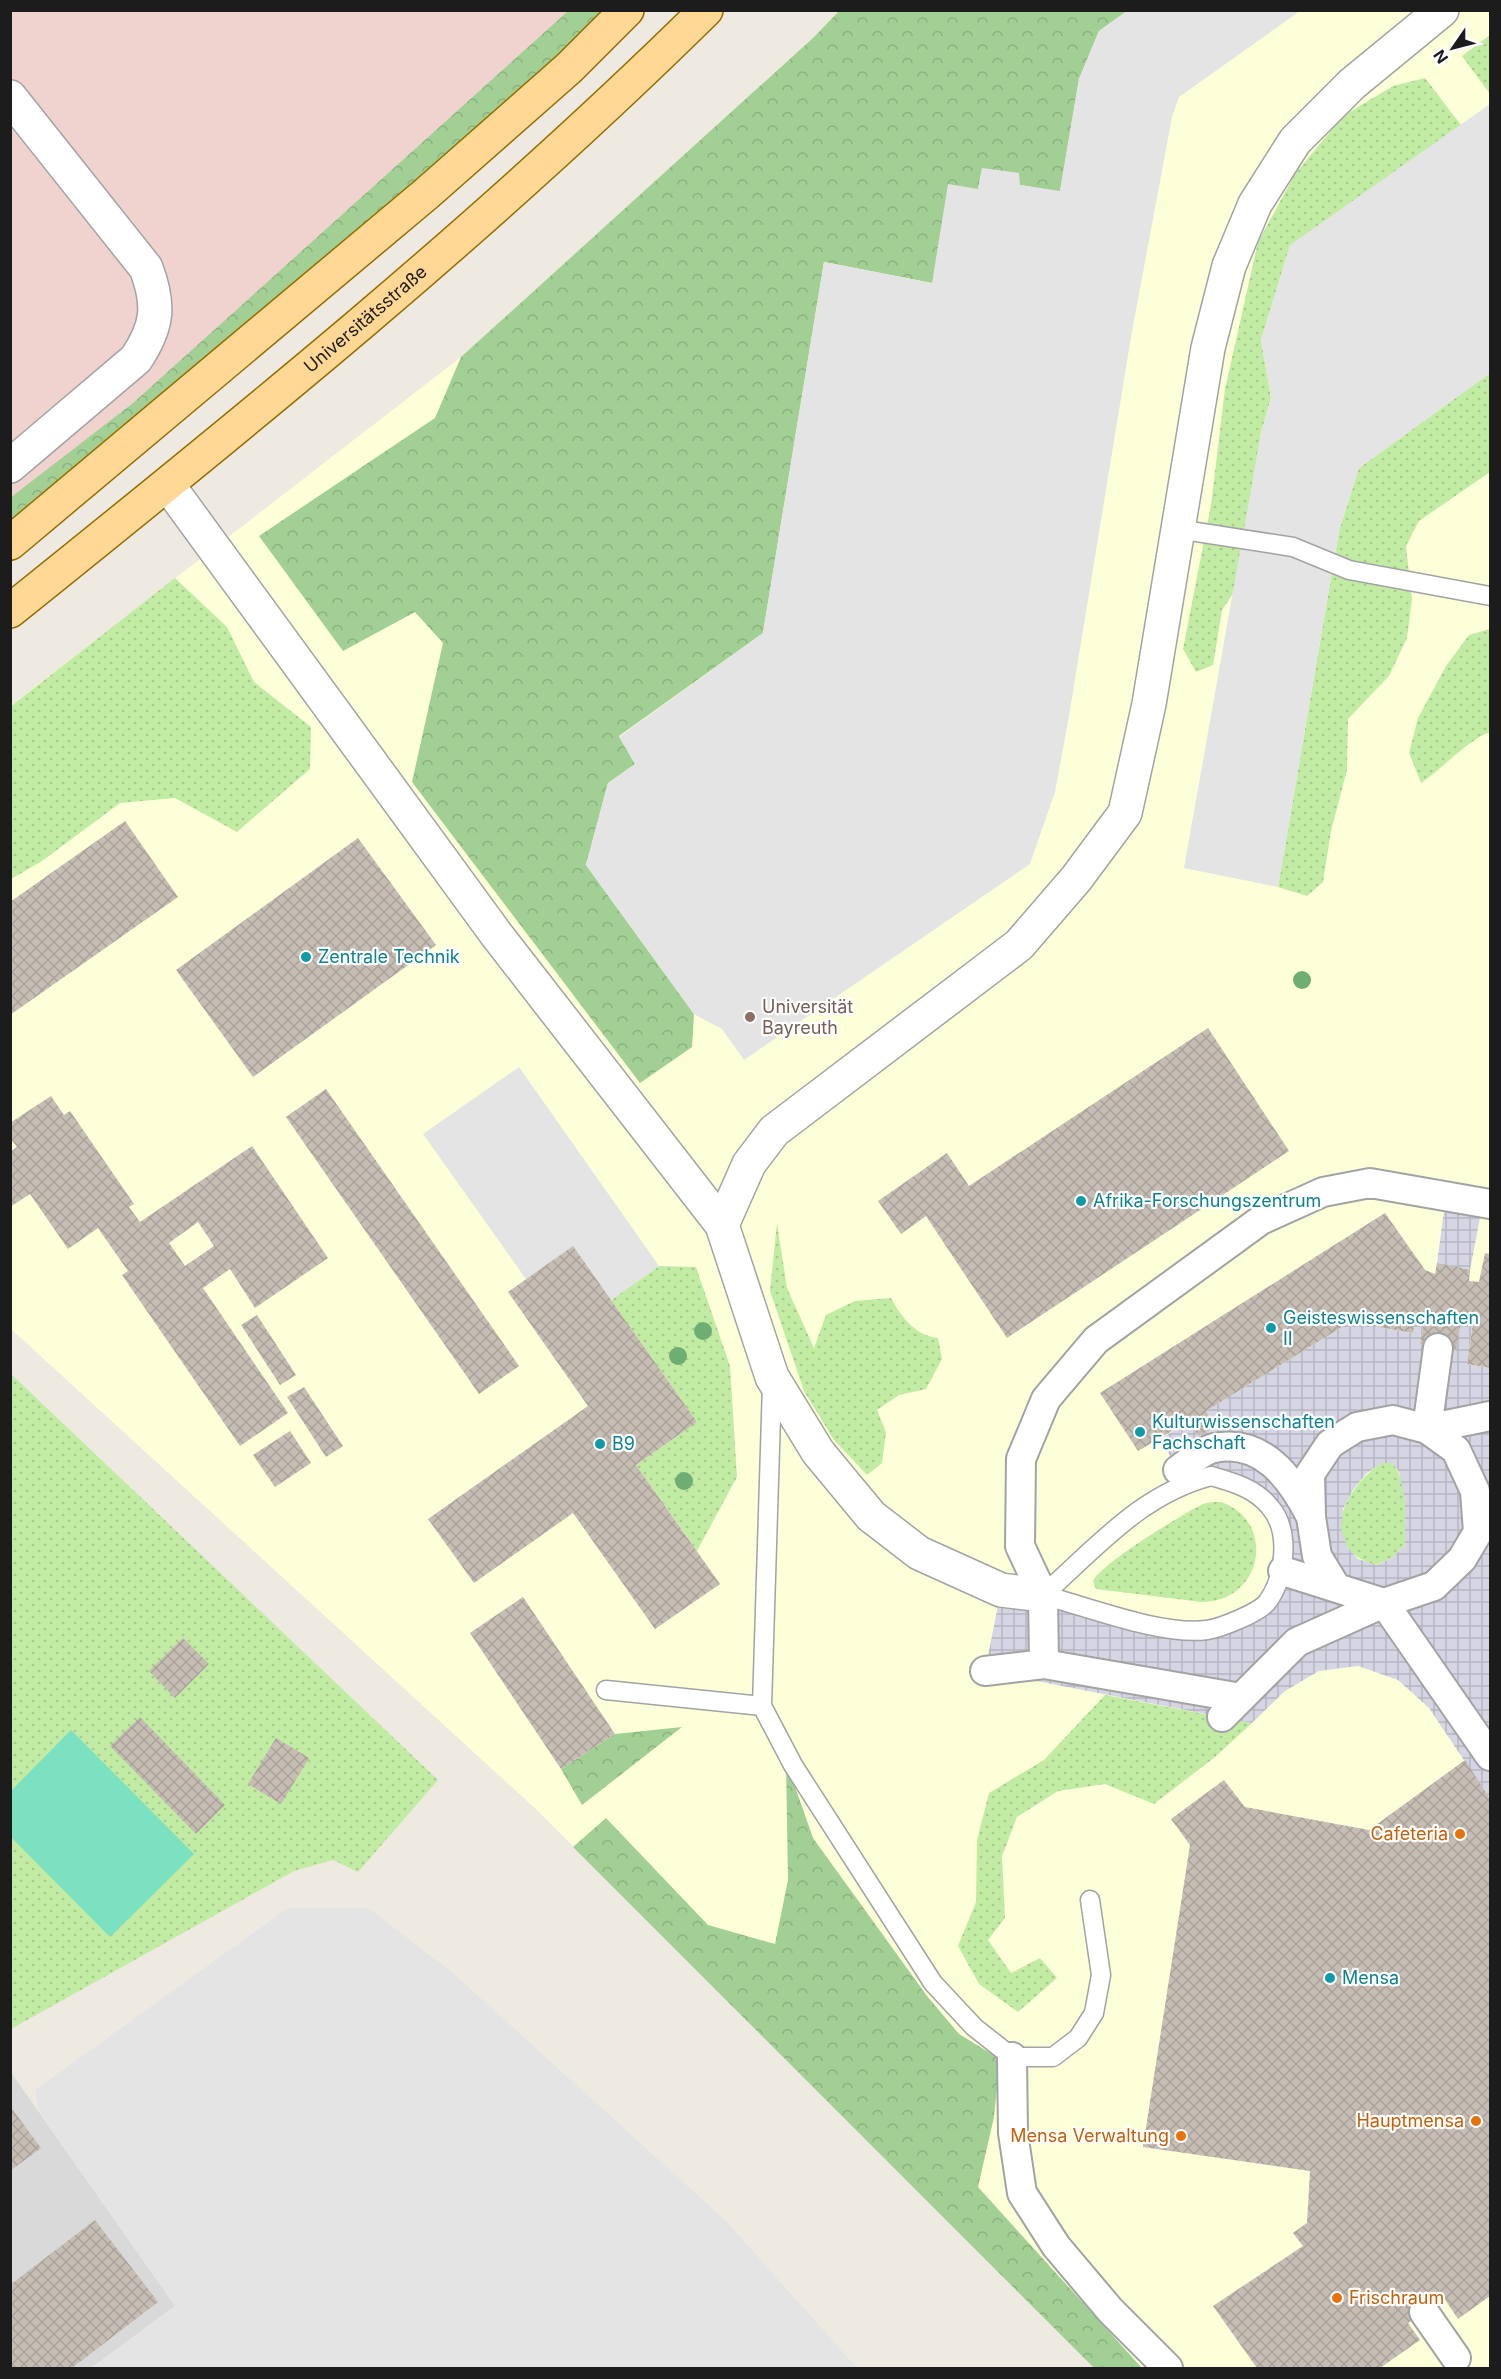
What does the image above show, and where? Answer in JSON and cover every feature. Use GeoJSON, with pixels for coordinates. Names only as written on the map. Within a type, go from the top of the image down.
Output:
{"type":"FeatureCollection","features":[{"type":"Feature","properties":{"kind":"main road"},"geometry":{"type":"LineString","coordinates":[[10,543],[426,194],[569,68],[627,10]]}},
{"type":"Feature","properties":{"kind":"main road","name":"Universitätsstraße"},"geometry":{"type":"LineString","coordinates":[[10,611],[168,484],[459,241],[606,109],[706,10]]}},
{"type":"Feature","properties":{"kind":"street"},"geometry":{"type":"LineString","coordinates":[[722,1225],[748,1164],[774,1131],[1019,945],[1076,879],[1125,813],[1149,704],[1208,348],[1229,266],[1255,204],[1295,141],[1352,84],[1442,10]]}},
{"type":"Feature","properties":{"kind":"street"},"geometry":{"type":"LineString","coordinates":[[10,97],[146,268],[153,288],[155,317],[150,338],[136,359],[10,466]]}},
{"type":"Feature","properties":{"kind":"street"},"geometry":{"type":"LineString","coordinates":[[168,484],[496,934],[722,1225],[772,1377],[818,1452],[871,1516],[919,1553],[1001,1590],[1043,1595]]}},
{"type":"Feature","properties":{"kind":"street"},"geometry":{"type":"LineString","coordinates":[[1044,1664],[1043,1595],[1020,1546],[1021,1459],[1046,1399],[1096,1340],[1262,1220],[1323,1192],[1370,1183],[1491,1204]]}},
{"type":"Feature","properties":{"kind":"street"},"geometry":{"type":"LineString","coordinates":[[1427,1429],[1437,1348]]}},
{"type":"Feature","properties":{"kind":"street"},"geometry":{"type":"LineString","coordinates":[[1427,1429],[1491,1416]]}},
{"type":"Feature","properties":{"kind":"street"},"geometry":{"type":"LineString","coordinates":[[985,1671],[1044,1664],[1232,1708],[1297,1642],[1384,1603],[1434,1586],[1462,1559],[1484,1544],[1475,1491],[1456,1450],[1427,1429],[1393,1420],[1357,1427],[1330,1444],[1310,1474],[1311,1517],[1317,1556],[1336,1587]]}},
{"type":"Feature","properties":{"kind":"street"},"geometry":{"type":"LineString","coordinates":[[1178,1470],[1209,1440],[1244,1448],[1273,1462],[1294,1485],[1311,1517]]}},
{"type":"Feature","properties":{"kind":"street"},"geometry":{"type":"LineString","coordinates":[[1283,1571],[1384,1603],[1491,1756]]}},
{"type":"Feature","properties":{"kind":"street"},"geometry":{"type":"LineString","coordinates":[[1012,2057],[1013,2133],[1022,2193],[1056,2246],[1110,2310],[1168,2368]]}},
{"type":"Feature","properties":{"kind":"street"},"geometry":{"type":"LineString","coordinates":[[1424,2312],[1456,2358]]}},
{"type":"Feature","properties":{"kind":"lane"},"geometry":{"type":"LineString","coordinates":[[1177,529],[1293,547],[1349,570],[1491,596]]}},
{"type":"Feature","properties":{"kind":"lane"},"geometry":{"type":"LineString","coordinates":[[772,1377],[762,1706],[793,1765],[933,1983],[974,2027],[1012,2057],[1053,2057],[1078,2038],[1094,2013],[1101,1975],[1090,1900]]}},
{"type":"Feature","properties":{"kind":"lane"},"geometry":{"type":"LineString","coordinates":[[1211,1476],[1245,1486],[1271,1507],[1282,1536],[1283,1571],[1267,1603],[1236,1622],[1207,1630],[1174,1628],[1131,1620],[1043,1595],[1144,1505],[1182,1484],[1211,1476]]}},
{"type":"Feature","properties":{"kind":"lane"},"geometry":{"type":"LineString","coordinates":[[606,1690],[762,1706]]}},
{"type":"Feature","properties":{"kind":"shaded area"},"geometry":{"type":"Polygon","coordinates":[[[11,11],[568,11],[133,403],[11,498],[11,11]]]}},
{"type":"Feature","properties":{"kind":"shaded area","name":"Universität Bayreuth"},"geometry":{"type":"Polygon","coordinates":[[[839,11],[1490,11],[1490,2368],[1094,2368],[538,1811],[11,1329],[10,706],[461,357],[814,37],[839,11]]]}},
{"type":"Feature","properties":{"kind":"shaded area"},"geometry":{"type":"Polygon","coordinates":[[[1127,11],[1300,11],[1179,97],[1172,117],[1131,337],[1055,792],[1030,864],[744,1060],[722,1029],[694,1014],[586,865],[608,783],[635,764],[619,737],[763,633],[824,262],[932,283],[948,184],[978,189],[982,168],[1019,173],[1020,185],[1060,191],[1079,79],[1099,31],[1127,11]]]}},
{"type":"Feature","properties":{"kind":"shaded area"},"geometry":{"type":"Polygon","coordinates":[[[1490,104],[1490,373],[1359,468],[1339,531],[1278,887],[1184,868],[1261,433],[1271,398],[1261,340],[1290,245],[1490,104]]]}},
{"type":"Feature","properties":{"kind":"shaded area"},"geometry":{"type":"Polygon","coordinates":[[[519,1067],[659,1266],[611,1300],[526,1279],[423,1134],[519,1067]]]}},
{"type":"Feature","properties":{"kind":"shaded area"},"geometry":{"type":"Polygon","coordinates":[[[1446,1196],[1483,1202],[1470,1270],[1437,1263],[1446,1196]]]}},
{"type":"Feature","properties":{"kind":"shaded area"},"geometry":{"type":"Polygon","coordinates":[[[1416,1315],[1425,1317],[1420,1344],[1455,1351],[1461,1322],[1473,1323],[1467,1364],[1490,1368],[1490,1799],[1429,1708],[1398,1680],[1358,1666],[1319,1671],[1285,1691],[1252,1723],[985,1671],[1001,1590],[1207,1630],[1267,1603],[1283,1571],[1271,1507],[1176,1464],[1159,1440],[1189,1421],[1198,1436],[1214,1427],[1206,1411],[1350,1322],[1413,1333],[1416,1315]],[[1381,1463],[1366,1474],[1353,1490],[1343,1509],[1341,1529],[1347,1547],[1358,1559],[1376,1565],[1392,1558],[1405,1545],[1405,1500],[1399,1472],[1393,1463],[1381,1463]]]}},
{"type":"Feature","properties":{"kind":"shaded area"},"geometry":{"type":"Polygon","coordinates":[[[288,1908],[368,1908],[453,1973],[726,2221],[857,2368],[91,2368],[175,2306],[39,2111],[35,2090],[288,1908]]]}},
{"type":"Feature","properties":{"kind":"shaded area"},"geometry":{"type":"Polygon","coordinates":[[[10,2071],[175,2306],[91,2368],[11,2368],[10,2071]]]}},
{"type":"Feature","properties":{"kind":"green space"},"geometry":{"type":"Polygon","coordinates":[[[568,11],[607,11],[425,183],[11,527],[10,498],[133,403],[568,11]]]}},
{"type":"Feature","properties":{"kind":"green space"},"geometry":{"type":"Polygon","coordinates":[[[839,11],[1127,11],[1099,31],[1079,79],[1060,192],[1020,185],[982,169],[978,189],[932,283],[824,262],[763,633],[619,736],[635,764],[608,783],[586,865],[694,1014],[692,1047],[640,1083],[412,782],[443,643],[415,612],[343,651],[259,536],[435,418],[461,357],[814,37],[839,11]]]}},
{"type":"Feature","properties":{"kind":"green space"},"geometry":{"type":"Polygon","coordinates":[[[1490,35],[1490,94],[1462,56],[1490,35]]]}},
{"type":"Feature","properties":{"kind":"green space"},"geometry":{"type":"Polygon","coordinates":[[[1425,78],[1461,125],[1290,246],[1261,340],[1271,398],[1261,433],[1235,591],[1222,610],[1213,665],[1196,672],[1183,649],[1211,505],[1225,389],[1258,242],[1295,174],[1343,116],[1393,86],[1425,78]]]}},
{"type":"Feature","properties":{"kind":"green space"},"geometry":{"type":"Polygon","coordinates":[[[1490,373],[1490,472],[1419,521],[1406,546],[1412,600],[1407,638],[1389,676],[1348,719],[1347,770],[1331,831],[1323,882],[1307,896],[1278,887],[1339,531],[1359,468],[1490,373]]]}},
{"type":"Feature","properties":{"kind":"green space"},"geometry":{"type":"Polygon","coordinates":[[[175,578],[227,627],[254,682],[311,727],[310,769],[237,832],[175,798],[120,803],[42,861],[11,879],[11,706],[175,578]]]}},
{"type":"Feature","properties":{"kind":"green space"},"geometry":{"type":"Polygon","coordinates":[[[1490,629],[1490,732],[1473,741],[1421,783],[1409,753],[1418,718],[1446,666],[1469,635],[1490,629]]]}},
{"type":"Feature","properties":{"kind":"green space"},"geometry":{"type":"Polygon","coordinates":[[[777,1223],[787,1288],[814,1348],[826,1315],[855,1301],[891,1298],[899,1312],[910,1324],[923,1334],[938,1338],[942,1359],[926,1389],[899,1395],[877,1410],[886,1432],[882,1463],[867,1475],[834,1440],[804,1391],[770,1291],[777,1223]]]}},
{"type":"Feature","properties":{"kind":"green space"},"geometry":{"type":"Polygon","coordinates":[[[659,1266],[696,1267],[730,1366],[737,1477],[697,1551],[636,1465],[697,1422],[611,1300],[659,1266]]]}},
{"type":"Feature","properties":{"kind":"green space"},"geometry":{"type":"Polygon","coordinates":[[[10,1373],[438,1780],[358,1872],[333,1860],[294,1871],[11,2029],[10,1373]]]}},
{"type":"Feature","properties":{"kind":"green space"},"geometry":{"type":"Polygon","coordinates":[[[1381,1463],[1393,1463],[1402,1482],[1405,1502],[1405,1545],[1392,1558],[1375,1565],[1357,1556],[1346,1545],[1341,1531],[1342,1517],[1347,1502],[1367,1474],[1381,1463]]]}},
{"type":"Feature","properties":{"kind":"green space"},"geometry":{"type":"Polygon","coordinates":[[[1221,1502],[1239,1512],[1250,1526],[1256,1542],[1255,1559],[1250,1575],[1239,1589],[1223,1598],[1202,1602],[1096,1589],[1093,1581],[1099,1573],[1125,1552],[1203,1504],[1221,1502]]]}},
{"type":"Feature","properties":{"kind":"green space"},"geometry":{"type":"Polygon","coordinates":[[[1105,1695],[1252,1723],[1215,1757],[1154,1804],[1105,1784],[1058,1791],[1017,1817],[1002,1856],[1005,1918],[988,1940],[1011,1973],[1040,1958],[1057,1978],[1018,2012],[979,1984],[958,1946],[976,1902],[977,1840],[989,1793],[1044,1760],[1105,1695]]]}},
{"type":"Feature","properties":{"kind":"green space"},"geometry":{"type":"Polygon","coordinates":[[[682,1727],[582,1805],[561,1769],[615,1734],[682,1727]]]}},
{"type":"Feature","properties":{"kind":"green space"},"geometry":{"type":"Polygon","coordinates":[[[71,1730],[194,1854],[110,1937],[11,1837],[11,1791],[71,1730]]]}},
{"type":"Feature","properties":{"kind":"green space"},"geometry":{"type":"Polygon","coordinates":[[[786,1761],[813,1838],[927,1996],[959,2034],[1000,2059],[994,2117],[978,2187],[1142,2368],[1094,2368],[573,1847],[606,1818],[708,1925],[775,1944],[788,1880],[786,1761]]]}},
{"type":"Feature","properties":{"kind":"building"},"geometry":{"type":"Polygon","coordinates":[[[125,821],[178,897],[10,1015],[10,902],[125,821]]]}},
{"type":"Feature","properties":{"kind":"building","name":"Zentrale Technik"},"geometry":{"type":"Polygon","coordinates":[[[358,838],[436,945],[253,1077],[176,970],[358,838]]]}},
{"type":"Feature","properties":{"kind":"building","name":"Afrika-Forschungszentrum"},"geometry":{"type":"Polygon","coordinates":[[[1208,1028],[1289,1151],[1007,1338],[926,1216],[901,1234],[878,1201],[947,1153],[969,1186],[1208,1028]]]}},
{"type":"Feature","properties":{"kind":"building"},"geometry":{"type":"Polygon","coordinates":[[[326,1089],[519,1366],[479,1394],[286,1117],[326,1089]]]}},
{"type":"Feature","properties":{"kind":"building"},"geometry":{"type":"Polygon","coordinates":[[[51,1096],[64,1115],[70,1111],[134,1204],[129,1207],[140,1222],[252,1146],[328,1258],[255,1308],[230,1269],[203,1288],[288,1413],[240,1446],[122,1275],[128,1271],[98,1228],[68,1249],[30,1194],[10,1207],[10,1152],[17,1147],[10,1138],[10,1123],[51,1096]],[[198,1222],[169,1243],[185,1266],[214,1246],[198,1222]]]}},
{"type":"Feature","properties":{"kind":"building","name":"Geisteswissenschaften II"},"geometry":{"type":"Polygon","coordinates":[[[1385,1213],[1425,1270],[1435,1274],[1437,1263],[1470,1270],[1469,1281],[1479,1282],[1485,1253],[1490,1254],[1490,1368],[1467,1364],[1473,1323],[1461,1322],[1456,1351],[1420,1344],[1425,1317],[1416,1315],[1413,1333],[1350,1322],[1206,1411],[1215,1427],[1198,1436],[1189,1421],[1138,1451],[1100,1393],[1385,1213]]]}},
{"type":"Feature","properties":{"kind":"building","name":"B9"},"geometry":{"type":"Polygon","coordinates":[[[573,1246],[697,1422],[636,1465],[720,1584],[655,1629],[573,1513],[474,1583],[428,1519],[588,1406],[508,1292],[573,1246]]]}},
{"type":"Feature","properties":{"kind":"building"},"geometry":{"type":"Polygon","coordinates":[[[257,1315],[296,1375],[280,1385],[241,1325],[257,1315]]]}},
{"type":"Feature","properties":{"kind":"building"},"geometry":{"type":"Polygon","coordinates":[[[304,1387],[343,1446],[326,1457],[287,1397],[304,1387]]]}},
{"type":"Feature","properties":{"kind":"building"},"geometry":{"type":"Polygon","coordinates":[[[290,1431],[311,1463],[275,1487],[253,1455],[290,1431]]]}},
{"type":"Feature","properties":{"kind":"building"},"geometry":{"type":"Polygon","coordinates":[[[523,1597],[615,1734],[561,1769],[470,1633],[523,1597]]]}},
{"type":"Feature","properties":{"kind":"building"},"geometry":{"type":"Polygon","coordinates":[[[183,1638],[209,1664],[175,1698],[149,1671],[183,1638]]]}},
{"type":"Feature","properties":{"kind":"building"},"geometry":{"type":"Polygon","coordinates":[[[140,1717],[225,1805],[196,1834],[110,1746],[140,1717]]]}},
{"type":"Feature","properties":{"kind":"building"},"geometry":{"type":"Polygon","coordinates":[[[276,1738],[309,1758],[281,1804],[248,1784],[276,1738]]]}},
{"type":"Feature","properties":{"kind":"building","name":"Mensa"},"geometry":{"type":"Polygon","coordinates":[[[1465,1760],[1490,1799],[1490,2296],[1458,2319],[1444,2298],[1408,2323],[1420,2340],[1380,2368],[1257,2368],[1213,2306],[1303,2246],[1293,2233],[1307,2223],[1310,2171],[1143,2147],[1190,1845],[1171,1819],[1224,1780],[1245,1807],[1369,1830],[1465,1760]]]}},
{"type":"Feature","properties":{"kind":"building"},"geometry":{"type":"Polygon","coordinates":[[[10,2106],[41,2148],[10,2171],[10,2106]]]}},
{"type":"Feature","properties":{"kind":"building"},"geometry":{"type":"Polygon","coordinates":[[[95,2220],[158,2302],[72,2368],[10,2368],[10,2285],[95,2220]]]}},
{"type":"Feature","properties":{"kind":"place","name":"Zentrale Technik"},"geometry":{"type":"Point","coordinates":[306,957]}},
{"type":"Feature","properties":{"kind":"place","name":"Universität Bayreuth"},"geometry":{"type":"Point","coordinates":[750,1017]}},
{"type":"Feature","properties":{"kind":"place","name":"Afrika-Forschungszentrum"},"geometry":{"type":"Point","coordinates":[1081,1201]}},
{"type":"Feature","properties":{"kind":"place","name":"Geisteswissenschaften II"},"geometry":{"type":"Point","coordinates":[1271,1328]}},
{"type":"Feature","properties":{"kind":"place","name":"Kulturwissenschaften Fachschaft"},"geometry":{"type":"Point","coordinates":[1140,1432]}},
{"type":"Feature","properties":{"kind":"place","name":"B9"},"geometry":{"type":"Point","coordinates":[600,1444]}},
{"type":"Feature","properties":{"kind":"place","name":"Cafeteria"},"geometry":{"type":"Point","coordinates":[1460,1834]}},
{"type":"Feature","properties":{"kind":"place","name":"Mensa"},"geometry":{"type":"Point","coordinates":[1330,1978]}},
{"type":"Feature","properties":{"kind":"place","name":"Hauptmensa"},"geometry":{"type":"Point","coordinates":[1476,2121]}},
{"type":"Feature","properties":{"kind":"place","name":"Mensa Verwaltung"},"geometry":{"type":"Point","coordinates":[1181,2136]}},
{"type":"Feature","properties":{"kind":"place","name":"Frischraum"},"geometry":{"type":"Point","coordinates":[1337,2298]}}]}
